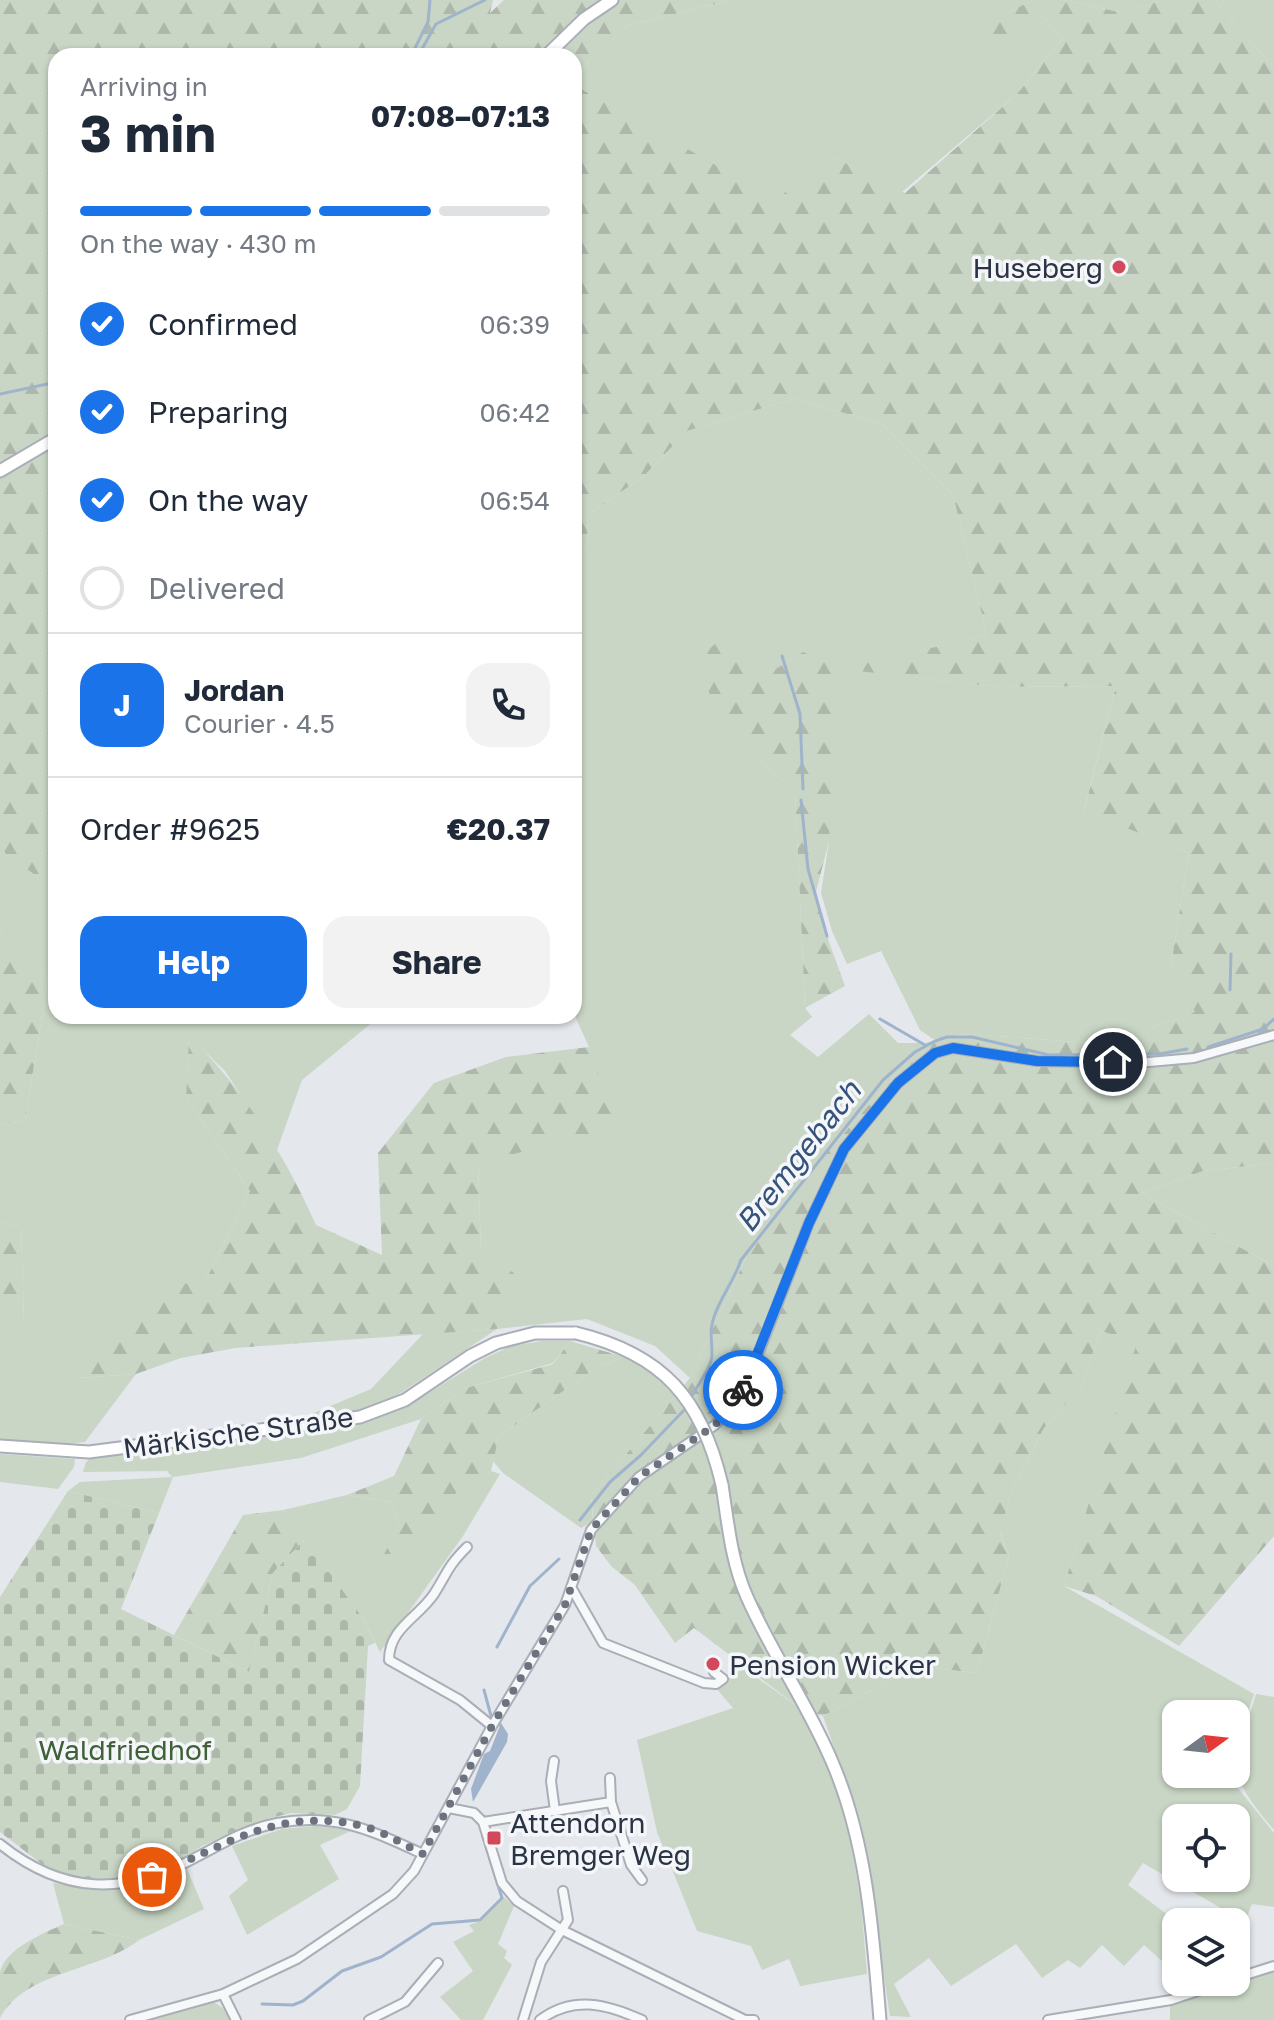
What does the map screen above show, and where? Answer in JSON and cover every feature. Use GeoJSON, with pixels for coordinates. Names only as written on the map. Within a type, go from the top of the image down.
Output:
{"type":"FeatureCollection","features":[{"type":"Feature","properties":{"kind":"main road"},"geometry":{"type":"LineString","coordinates":[[555,48],[608,2]]}},
{"type":"Feature","properties":{"kind":"main road"},"geometry":{"type":"LineString","coordinates":[[0,471],[48,443]]}},
{"type":"Feature","properties":{"kind":"main road","name":"Märkische Straße"},"geometry":{"type":"LineString","coordinates":[[0,1446],[89,1452],[360,1417],[405,1400],[470,1356],[496,1343],[535,1333],[576,1333],[612,1342],[633,1352],[670,1379],[704,1424],[722,1485],[732,1553],[746,1595],[795,1683],[827,1751],[852,1821],[875,1955],[880,2020]]}},
{"type":"Feature","properties":{"kind":"street"},"geometry":{"type":"LineString","coordinates":[[130,2020],[223,1994],[297,1959],[393,1894],[414,1871],[494,1722],[565,1605],[591,1530],[639,1477],[692,1444],[733,1407],[745,1388],[809,1223],[844,1149],[898,1083],[935,1053],[965,1047],[1037,1061],[1138,1063],[1194,1058],[1274,1035]]}},
{"type":"Feature","properties":{"kind":"street"},"geometry":{"type":"LineString","coordinates":[[467,1547],[446,1568],[433,1595],[403,1625],[389,1646],[389,1660],[494,1722]]}},
{"type":"Feature","properties":{"kind":"street"},"geometry":{"type":"LineString","coordinates":[[571,1587],[603,1643],[704,1683],[716,1684],[723,1679],[714,1672]]}},
{"type":"Feature","properties":{"kind":"street"},"geometry":{"type":"LineString","coordinates":[[554,1761],[551,1781],[555,1811]]}},
{"type":"Feature","properties":{"kind":"street"},"geometry":{"type":"LineString","coordinates":[[610,1778],[611,1802],[631,1865],[642,1880]]}},
{"type":"Feature","properties":{"kind":"street"},"geometry":{"type":"LineString","coordinates":[[483,1822],[611,1802]]}},
{"type":"Feature","properties":{"kind":"street"},"geometry":{"type":"LineString","coordinates":[[449,1808],[474,1813],[483,1822],[508,1893],[562,1930],[745,2020],[754,2020]]}},
{"type":"Feature","properties":{"kind":"street"},"geometry":{"type":"LineString","coordinates":[[0,1844],[49,1876],[92,1886],[152,1877],[196,1858],[208,1847],[278,1823],[327,1820],[364,1826],[423,1854]]}},
{"type":"Feature","properties":{"kind":"street"},"geometry":{"type":"LineString","coordinates":[[523,2020],[541,1962],[568,1920],[563,1891]]}},
{"type":"Feature","properties":{"kind":"street"},"geometry":{"type":"LineString","coordinates":[[369,2020],[405,2002],[438,1963]]}},
{"type":"Feature","properties":{"kind":"street"},"geometry":{"type":"LineString","coordinates":[[1250,1974],[1274,1966]]}},
{"type":"Feature","properties":{"kind":"street"},"geometry":{"type":"LineString","coordinates":[[223,1994],[236,2020]]}},
{"type":"Feature","properties":{"kind":"street"},"geometry":{"type":"LineString","coordinates":[[1048,2020],[1183,1996]]}},
{"type":"Feature","properties":{"kind":"street"},"geometry":{"type":"LineString","coordinates":[[540,2020],[557,2007],[594,2003],[642,2020]]}},
{"type":"Feature","properties":{"kind":"green space"},"geometry":{"type":"Polygon","coordinates":[[[0,0],[493,0],[490,13],[504,0],[731,0],[627,26],[582,68],[582,48],[48,48],[48,884],[6,854],[0,844],[0,0]]]}},
{"type":"Feature","properties":{"kind":"green space"},"geometry":{"type":"Polygon","coordinates":[[[731,0],[1035,0],[983,23],[1043,16],[1062,39],[1017,94],[902,192],[834,157],[776,200],[582,90],[582,68],[627,26],[731,0]]]}},
{"type":"Feature","properties":{"kind":"green space"},"geometry":{"type":"Polygon","coordinates":[[[1035,0],[1064,0],[1119,12],[1163,0],[1215,0],[1274,68],[1274,1163],[1203,1171],[1142,1193],[1274,1266],[1274,1536],[1179,1646],[1096,1596],[1064,1586],[1137,1342],[1101,1331],[1080,1388],[1044,1428],[1012,1490],[1000,1532],[1009,1556],[977,1673],[917,1666],[823,1716],[801,1709],[694,1628],[675,1643],[635,1585],[612,1567],[596,1546],[591,1496],[690,1378],[760,1228],[924,1043],[969,1034],[1132,1046],[1155,1026],[1195,1012],[1171,965],[1189,853],[1084,811],[1116,686],[999,687],[840,669],[987,635],[953,495],[881,423],[793,399],[687,431],[643,477],[587,515],[588,552],[582,551],[582,90],[776,199],[834,157],[905,193],[1017,94],[1062,39],[1043,16],[1032,19],[1017,41],[997,43],[983,22],[1035,0]]]}},
{"type":"Feature","properties":{"kind":"green space"},"geometry":{"type":"Polygon","coordinates":[[[1064,0],[1164,0],[1119,12],[1064,0]]]}},
{"type":"Feature","properties":{"kind":"green space"},"geometry":{"type":"Polygon","coordinates":[[[1215,0],[1274,0],[1274,68],[1215,0]]]}},
{"type":"Feature","properties":{"kind":"green space"},"geometry":{"type":"Polygon","coordinates":[[[793,399],[881,423],[953,495],[987,635],[843,669],[999,687],[1116,686],[1084,810],[1189,853],[1171,965],[1196,1012],[1155,1026],[1132,1046],[969,1034],[933,1039],[920,1030],[881,951],[847,964],[832,931],[821,893],[829,841],[803,652],[769,673],[754,756],[795,791],[805,1008],[812,1017],[790,1035],[818,1057],[869,1014],[898,1043],[924,1043],[760,1228],[690,1378],[655,1346],[587,1319],[497,1329],[481,1253],[478,1162],[589,1047],[579,1024],[582,1024],[582,551],[588,552],[587,515],[643,477],[687,431],[793,399]]]}},
{"type":"Feature","properties":{"kind":"green space"},"geometry":{"type":"Polygon","coordinates":[[[715,644],[769,673],[803,652],[840,669],[829,841],[816,892],[845,986],[805,1008],[795,791],[754,756],[715,715],[700,657],[715,644]]]}},
{"type":"Feature","properties":{"kind":"green space"},"geometry":{"type":"Polygon","coordinates":[[[0,839],[48,880],[48,979],[0,932],[0,839]]]}},
{"type":"Feature","properties":{"kind":"green space"},"geometry":{"type":"Polygon","coordinates":[[[0,932],[48,979],[25,1121],[0,1125],[0,932]]]}},
{"type":"Feature","properties":{"kind":"green space"},"geometry":{"type":"Polygon","coordinates":[[[48,979],[48,1024],[370,1024],[302,1080],[277,1150],[225,1071],[189,1036],[186,1097],[250,1191],[205,1282],[80,1378],[136,1374],[85,1442],[57,1445],[0,1439],[0,1323],[24,1321],[21,1226],[0,1222],[0,1125],[25,1121],[48,979]]]}},
{"type":"Feature","properties":{"kind":"green space"},"geometry":{"type":"Polygon","coordinates":[[[189,1035],[245,1100],[291,1173],[316,1225],[382,1255],[378,1153],[434,1083],[506,1057],[589,1047],[617,1128],[478,1163],[481,1253],[514,1273],[497,1329],[235,1348],[181,1358],[136,1374],[78,1378],[171,1285],[205,1282],[250,1191],[186,1097],[189,1035]]]}},
{"type":"Feature","properties":{"kind":"green space"},"geometry":{"type":"Polygon","coordinates":[[[1274,1163],[1274,1266],[1142,1193],[1203,1171],[1274,1163]]]}},
{"type":"Feature","properties":{"kind":"green space"},"geometry":{"type":"Polygon","coordinates":[[[0,1222],[21,1226],[24,1322],[0,1323],[0,1222]]]}},
{"type":"Feature","properties":{"kind":"green space"},"geometry":{"type":"Polygon","coordinates":[[[497,1329],[393,1398],[366,1409],[304,1417],[371,1389],[423,1334],[497,1329]]]}},
{"type":"Feature","properties":{"kind":"green space"},"geometry":{"type":"Polygon","coordinates":[[[1101,1331],[1138,1342],[1064,1586],[1254,1694],[1250,1706],[1250,1700],[1162,1700],[1162,1788],[1238,1788],[1274,1833],[1274,1907],[1252,1904],[1250,1909],[1221,1908],[1193,1892],[1250,1892],[1250,1804],[1162,1804],[1162,1874],[1143,1863],[1128,1885],[1162,1911],[1162,1961],[1144,1945],[1124,1966],[1102,1945],[1080,1968],[1068,1960],[1042,1978],[1016,1944],[951,1986],[929,1958],[894,1984],[911,2017],[890,2016],[860,1822],[823,1716],[917,1666],[977,1673],[1009,1556],[1000,1531],[1012,1490],[1044,1428],[1080,1388],[1101,1331]]]}},
{"type":"Feature","properties":{"kind":"green space"},"geometry":{"type":"Polygon","coordinates":[[[570,1341],[553,1363],[466,1388],[421,1419],[301,1458],[173,1477],[159,1513],[68,1491],[80,1482],[172,1477],[167,1471],[83,1472],[86,1462],[93,1456],[369,1421],[414,1402],[485,1358],[511,1346],[570,1341]]]}},
{"type":"Feature","properties":{"kind":"green space"},"geometry":{"type":"Polygon","coordinates":[[[570,1341],[624,1357],[596,1368],[499,1436],[491,1471],[439,1504],[438,1533],[420,1535],[392,1572],[381,1560],[399,1526],[390,1502],[347,1495],[394,1476],[421,1419],[466,1388],[553,1364],[570,1341]]]}},
{"type":"Feature","properties":{"kind":"green space"},"geometry":{"type":"Polygon","coordinates":[[[624,1357],[651,1373],[675,1396],[591,1496],[593,1521],[581,1528],[503,1473],[493,1461],[499,1436],[596,1368],[624,1357]]]}},
{"type":"Feature","properties":{"kind":"green space"},"geometry":{"type":"Polygon","coordinates":[[[0,1454],[75,1459],[74,1467],[58,1489],[0,1482],[0,1454]]]}},
{"type":"Feature","properties":{"kind":"green space"},"geometry":{"type":"Polygon","coordinates":[[[491,1471],[500,1474],[463,1536],[380,1652],[362,1617],[283,1510],[347,1495],[390,1502],[399,1526],[491,1471]]]}},
{"type":"Feature","properties":{"kind":"green space","name":"Waldfriedhof"},"geometry":{"type":"Polygon","coordinates":[[[68,1491],[159,1513],[121,1609],[249,1672],[273,1573],[305,1539],[362,1617],[375,1643],[368,1646],[360,1786],[347,1809],[335,1815],[291,1813],[267,1819],[202,1846],[165,1870],[101,1882],[51,1871],[0,1832],[0,1597],[68,1491]]]}},
{"type":"Feature","properties":{"kind":"green space"},"geometry":{"type":"Polygon","coordinates":[[[283,1510],[305,1539],[273,1573],[249,1672],[174,1635],[243,1515],[283,1510]]]}},
{"type":"Feature","properties":{"kind":"green space"},"geometry":{"type":"Polygon","coordinates":[[[742,1667],[801,1709],[829,1769],[848,1829],[861,1901],[867,1974],[800,1986],[789,1959],[762,1970],[751,1946],[697,1931],[657,1832],[637,1740],[733,1708],[715,1687],[742,1667]]]}},
{"type":"Feature","properties":{"kind":"green space"},"geometry":{"type":"Polygon","coordinates":[[[1256,1694],[1274,1697],[1274,1830],[1244,1788],[1250,1788],[1250,1713],[1256,1694]]]}},
{"type":"Feature","properties":{"kind":"green space"},"geometry":{"type":"Polygon","coordinates":[[[316,1826],[353,1830],[320,1845],[339,1879],[247,1935],[229,1896],[248,1880],[232,1846],[282,1829],[316,1826]]]}},
{"type":"Feature","properties":{"kind":"green space"},"geometry":{"type":"Polygon","coordinates":[[[187,1869],[204,1909],[139,1940],[64,1924],[53,1883],[91,1888],[121,1887],[187,1869]]]}},
{"type":"Feature","properties":{"kind":"green space"},"geometry":{"type":"Polygon","coordinates":[[[504,1897],[514,1906],[498,1944],[507,1951],[504,1958],[512,1965],[483,2020],[461,2020],[440,1997],[473,1971],[453,1942],[474,1931],[469,1925],[481,1921],[504,1897]]]}},
{"type":"Feature","properties":{"kind":"green space"},"geometry":{"type":"Polygon","coordinates":[[[64,1924],[139,1940],[123,1951],[27,1990],[12,2002],[0,2018],[0,1973],[3,1964],[26,1943],[64,1924]]]}},
{"type":"Feature","properties":{"kind":"green space"},"geometry":{"type":"Polygon","coordinates":[[[1274,1970],[1274,2020],[1170,2020],[1170,2004],[1194,1996],[1250,1996],[1250,1978],[1274,1970]]]}},
{"type":"Feature","properties":{"kind":"green space"},"geometry":{"type":"Polygon","coordinates":[[[214,2002],[224,2009],[230,2020],[150,2020],[214,2002]]]}},
{"type":"Feature","properties":{"kind":"water"},"geometry":{"type":"Polygon","coordinates":[[[501,1723],[508,1734],[507,1742],[473,1802],[471,1789],[484,1754],[490,1751],[501,1723]]]}},
{"type":"Feature","properties":{"kind":"waterway"},"geometry":{"type":"LineString","coordinates":[[415,48],[428,22],[430,0]]}},
{"type":"Feature","properties":{"kind":"waterway"},"geometry":{"type":"LineString","coordinates":[[422,48],[436,24],[485,0]]}},
{"type":"Feature","properties":{"kind":"waterway"},"geometry":{"type":"LineString","coordinates":[[0,394],[48,384]]}},
{"type":"Feature","properties":{"kind":"waterway"},"geometry":{"type":"LineString","coordinates":[[782,656],[800,714],[803,789]]}},
{"type":"Feature","properties":{"kind":"waterway"},"geometry":{"type":"LineString","coordinates":[[801,800],[808,869],[827,936]]}},
{"type":"Feature","properties":{"kind":"waterway"},"geometry":{"type":"LineString","coordinates":[[1230,990],[1231,954]]}},
{"type":"Feature","properties":{"kind":"waterway"},"geometry":{"type":"LineString","coordinates":[[880,1019],[925,1045]]}},
{"type":"Feature","properties":{"kind":"waterway","name":"Bremgebach"},"geometry":{"type":"LineString","coordinates":[[1208,1047],[1263,1029],[1274,1019]]}},
{"type":"Feature","properties":{"kind":"waterway","name":"Bremgebach"},"geometry":{"type":"LineString","coordinates":[[690,1400],[709,1365],[712,1322],[741,1260],[883,1080],[915,1052],[947,1037],[972,1037],[1049,1055],[1159,1054],[1187,1049]]}},
{"type":"Feature","properties":{"kind":"waterway","name":"Bremgebach"},"geometry":{"type":"LineString","coordinates":[[580,1520],[610,1482],[687,1407]]}},
{"type":"Feature","properties":{"kind":"waterway","name":"Bremgebach"},"geometry":{"type":"LineString","coordinates":[[497,1647],[530,1586],[559,1559]]}},
{"type":"Feature","properties":{"kind":"waterway","name":"Bremgebach"},"geometry":{"type":"LineString","coordinates":[[484,1690],[491,1716],[500,1725]]}},
{"type":"Feature","properties":{"kind":"waterway","name":"Bremgebach"},"geometry":{"type":"LineString","coordinates":[[262,2004],[293,2005],[303,2001],[342,1971],[381,1957],[432,1924],[480,1920],[502,1898],[483,1837]]}},
{"type":"Feature","properties":{"kind":"way so far"},"geometry":{"type":"LineString","coordinates":[[152,1877],[196,1858],[208,1847],[278,1823],[327,1820],[364,1826],[423,1854],[492,1726],[565,1605],[591,1530],[639,1477],[692,1444],[715,1425],[733,1407],[743,1390]]}},
{"type":"Feature","properties":{"kind":"place","name":"Huseberg"},"geometry":{"type":"Point","coordinates":[1119,267]}},
{"type":"Feature","properties":{"kind":"place","name":"Pension Wicker"},"geometry":{"type":"Point","coordinates":[713,1664]}},
{"type":"Feature","properties":{"kind":"place","name":"Attendorn Bremger Weg"},"geometry":{"type":"Point","coordinates":[494,1838]}},
{"type":"Feature","properties":{"kind":"route"},"geometry":{"type":"LineString","coordinates":[[743,1390],[809,1223],[844,1149],[898,1083],[935,1053],[953,1048],[965,1047],[1037,1061],[1113,1062]]}}]}
